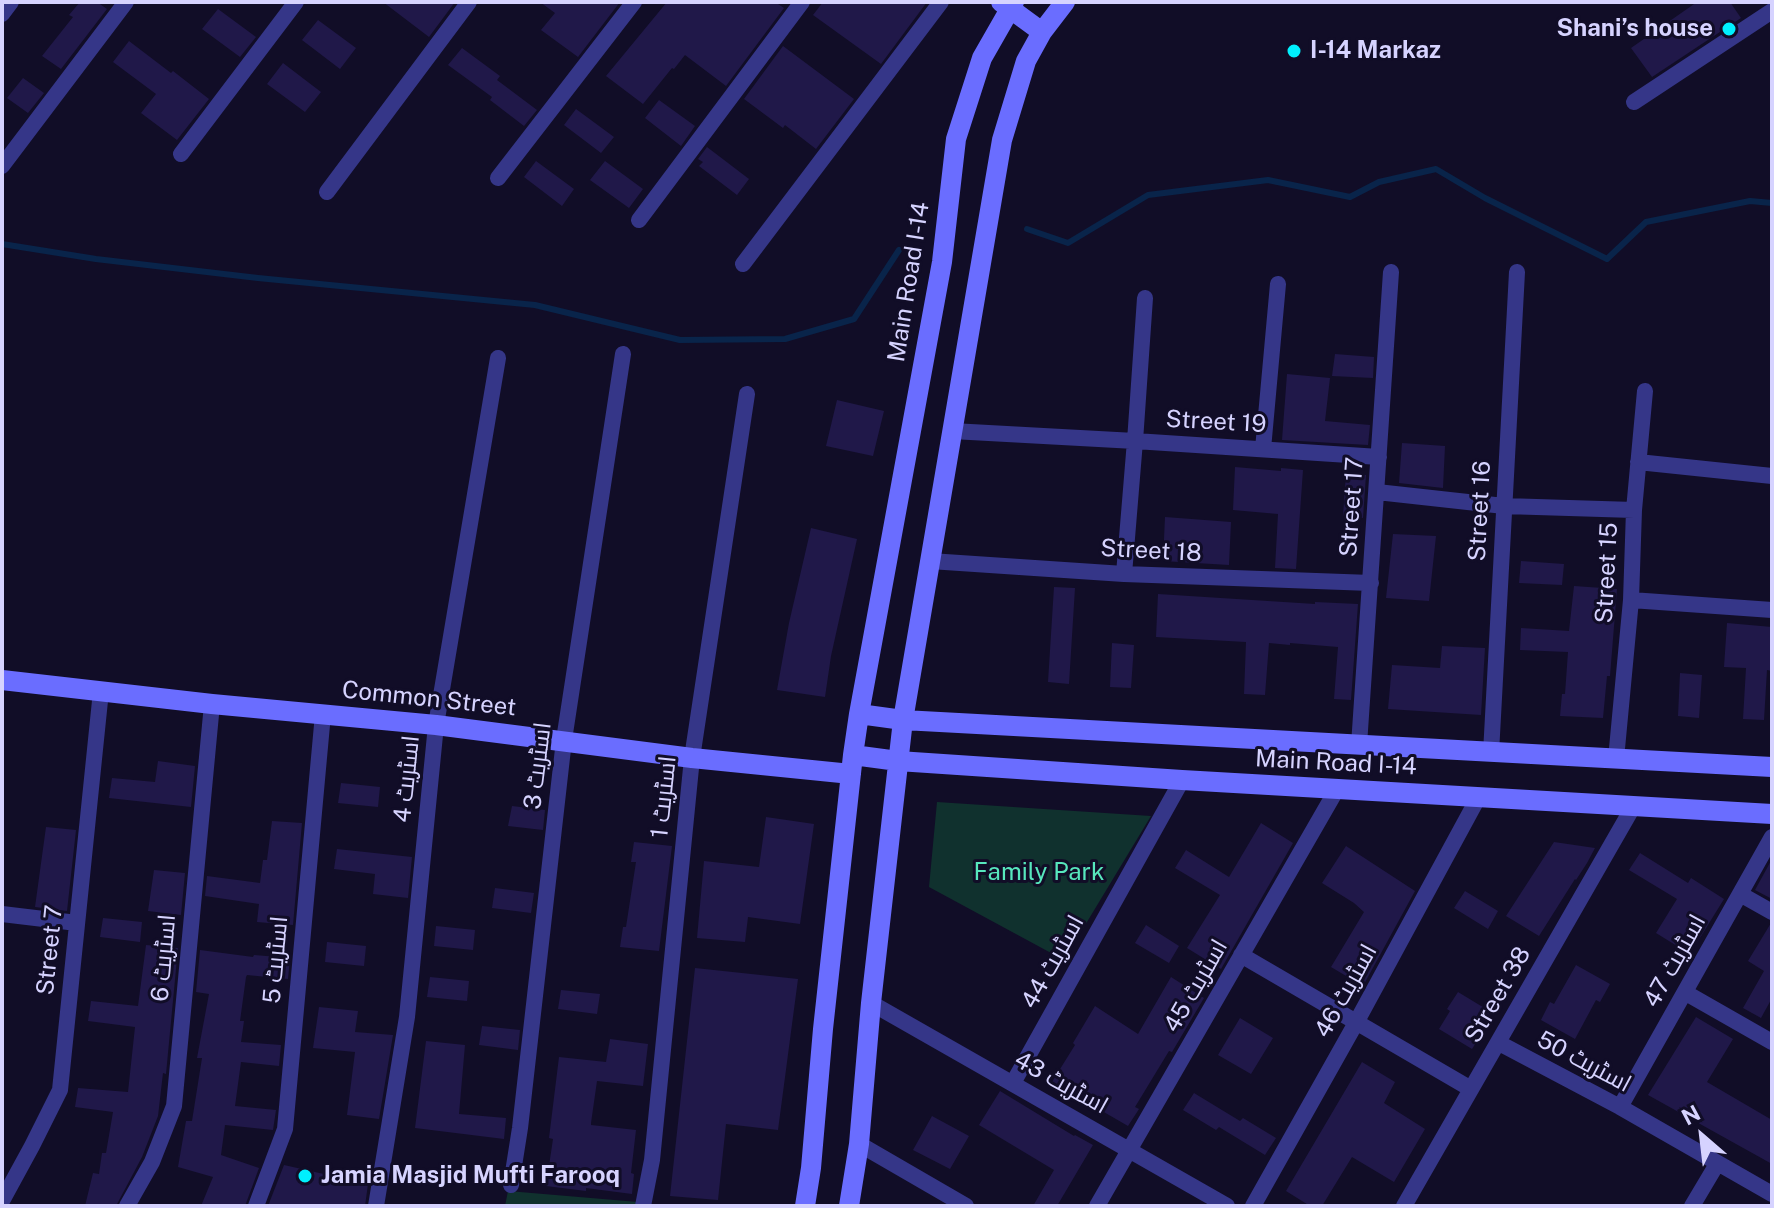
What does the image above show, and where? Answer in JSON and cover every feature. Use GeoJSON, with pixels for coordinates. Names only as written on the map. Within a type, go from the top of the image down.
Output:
{"type":"FeatureCollection","features":[{"type":"Feature","properties":{"kind":"main road"},"geometry":{"type":"LineString","coordinates":[[849,1206],[859,1144],[871,1003],[903,720],[1002,140],[1026,61],[1064,2]]}},
{"type":"Feature","properties":{"kind":"main road","name":"Main Road I-14"},"geometry":{"type":"LineString","coordinates":[[805,1206],[859,714],[942,262],[956,139],[982,58],[1008,4],[1042,32]]}},
{"type":"Feature","properties":{"kind":"main road","name":"Common Street"},"geometry":{"type":"LineString","coordinates":[[2,680],[436,725],[692,758],[852,765]]}},
{"type":"Feature","properties":{"kind":"main road","name":"Main Road I-14"},"geometry":{"type":"LineString","coordinates":[[859,714],[903,720],[1772,767]]}},
{"type":"Feature","properties":{"kind":"main road","name":"Main Road I-14"},"geometry":{"type":"LineString","coordinates":[[852,765],[898,761],[1772,814]]}},
{"type":"Feature","properties":{"kind":"street"},"geometry":{"type":"LineString","coordinates":[[2,14],[11,2]]}},
{"type":"Feature","properties":{"kind":"street"},"geometry":{"type":"LineString","coordinates":[[2,166],[126,2]]}},
{"type":"Feature","properties":{"kind":"street"},"geometry":{"type":"LineString","coordinates":[[181,154],[296,2]]}},
{"type":"Feature","properties":{"kind":"street"},"geometry":{"type":"LineString","coordinates":[[327,192],[469,2]]}},
{"type":"Feature","properties":{"kind":"street"},"geometry":{"type":"LineString","coordinates":[[498,178],[634,2]]}},
{"type":"Feature","properties":{"kind":"street"},"geometry":{"type":"LineString","coordinates":[[639,220],[802,2]]}},
{"type":"Feature","properties":{"kind":"street"},"geometry":{"type":"LineString","coordinates":[[743,264],[941,2]]}},
{"type":"Feature","properties":{"kind":"street"},"geometry":{"type":"LineString","coordinates":[[1634,102],[1772,11]]}},
{"type":"Feature","properties":{"kind":"street","name":"Street 17"},"geometry":{"type":"LineString","coordinates":[[1359,745],[1391,272]]}},
{"type":"Feature","properties":{"kind":"street","name":"Street 16"},"geometry":{"type":"LineString","coordinates":[[1491,753],[1517,272]]}},
{"type":"Feature","properties":{"kind":"street"},"geometry":{"type":"LineString","coordinates":[[1263,449],[1278,284]]}},
{"type":"Feature","properties":{"kind":"street"},"geometry":{"type":"LineString","coordinates":[[952,431],[1135,441],[1145,298]]}},
{"type":"Feature","properties":{"kind":"street","name":"اسٹریٹ 3"},"geometry":{"type":"LineString","coordinates":[[511,1185],[564,740],[623,354]]}},
{"type":"Feature","properties":{"kind":"street","name":"اسٹریٹ 4"},"geometry":{"type":"LineString","coordinates":[[376,1206],[407,1017],[436,725],[498,358]]}},
{"type":"Feature","properties":{"kind":"street","name":"Street 15"},"geometry":{"type":"LineString","coordinates":[[1616,759],[1631,600],[1634,510],[1645,391]]}},
{"type":"Feature","properties":{"kind":"street","name":"اسٹریٹ 1"},"geometry":{"type":"LineString","coordinates":[[643,1206],[652,1160],[692,758],[747,394]]}},
{"type":"Feature","properties":{"kind":"street","name":"Street 19"},"geometry":{"type":"LineString","coordinates":[[1124,574],[1135,441],[1379,457]]}},
{"type":"Feature","properties":{"kind":"street"},"geometry":{"type":"LineString","coordinates":[[1638,462],[1772,476]]}},
{"type":"Feature","properties":{"kind":"street"},"geometry":{"type":"LineString","coordinates":[[1377,492],[1504,506],[1634,510]]}},
{"type":"Feature","properties":{"kind":"street","name":"Street 18"},"geometry":{"type":"LineString","coordinates":[[930,561],[1124,574],[1371,583]]}},
{"type":"Feature","properties":{"kind":"street"},"geometry":{"type":"LineString","coordinates":[[1631,600],[1772,610]]}},
{"type":"Feature","properties":{"kind":"street","name":"Street 7"},"geometry":{"type":"LineString","coordinates":[[2,1201],[60,1090],[101,691]]}},
{"type":"Feature","properties":{"kind":"street","name":"اسٹریٹ 6"},"geometry":{"type":"LineString","coordinates":[[127,1206],[152,1162],[174,1106],[212,704]]}},
{"type":"Feature","properties":{"kind":"street","name":"اسٹریٹ 5"},"geometry":{"type":"LineString","coordinates":[[256,1206],[285,1129],[323,714]]}},
{"type":"Feature","properties":{"kind":"street","name":"اسٹریٹ 44"},"geometry":{"type":"LineString","coordinates":[[1013,1083],[1182,780]]}},
{"type":"Feature","properties":{"kind":"street","name":"اسٹریٹ 45"},"geometry":{"type":"LineString","coordinates":[[1097,1206],[1337,789]]}},
{"type":"Feature","properties":{"kind":"street","name":"اسٹریٹ 46"},"geometry":{"type":"LineString","coordinates":[[1253,1206],[1478,798]]}},
{"type":"Feature","properties":{"kind":"street","name":"Street 38"},"geometry":{"type":"LineString","coordinates":[[1404,1206],[1633,807]]}},
{"type":"Feature","properties":{"kind":"street","name":"اسٹریٹ 47"},"geometry":{"type":"LineString","coordinates":[[1620,1107],[1772,837]]}},
{"type":"Feature","properties":{"kind":"street"},"geometry":{"type":"LineString","coordinates":[[1740,894],[1772,912]]}},
{"type":"Feature","properties":{"kind":"street"},"geometry":{"type":"LineString","coordinates":[[2,914],[77,923]]}},
{"type":"Feature","properties":{"kind":"street"},"geometry":{"type":"LineString","coordinates":[[1241,955],[1471,1089]]}},
{"type":"Feature","properties":{"kind":"street"},"geometry":{"type":"LineString","coordinates":[[1686,993],[1772,1042]]}},
{"type":"Feature","properties":{"kind":"street","name":"اسٹریٹ 43"},"geometry":{"type":"LineString","coordinates":[[871,1003],[1227,1206]]}},
{"type":"Feature","properties":{"kind":"street","name":"اسٹریٹ 50"},"geometry":{"type":"LineString","coordinates":[[1499,1043],[1620,1107],[1772,1194]]}},
{"type":"Feature","properties":{"kind":"street"},"geometry":{"type":"LineString","coordinates":[[859,1144],[966,1206]]}},
{"type":"Feature","properties":{"kind":"street"},"geometry":{"type":"LineString","coordinates":[[1692,1206],[1717,1164]]}},
{"type":"Feature","properties":{"kind":"green space","name":"Family Park"},"geometry":{"type":"Polygon","coordinates":[[[937,802],[1151,816],[1064,960],[929,887],[937,802]]]}},
{"type":"Feature","properties":{"kind":"green space"},"geometry":{"type":"Polygon","coordinates":[[[508,1191],[638,1202],[637,1206],[505,1206],[508,1191]]]}},
{"type":"Feature","properties":{"kind":"building"},"geometry":{"type":"Polygon","coordinates":[[[80,2],[97,2],[107,9],[61,69],[42,56],[73,17],[69,15],[80,2]]]}},
{"type":"Feature","properties":{"kind":"building"},"geometry":{"type":"Polygon","coordinates":[[[383,2],[455,2],[429,37],[383,2]]]}},
{"type":"Feature","properties":{"kind":"building"},"geometry":{"type":"Polygon","coordinates":[[[540,2],[620,2],[578,57],[541,30],[555,13],[540,2]]]}},
{"type":"Feature","properties":{"kind":"building"},"geometry":{"type":"Polygon","coordinates":[[[667,2],[775,2],[784,8],[726,86],[685,55],[643,104],[606,76],[667,2]]]}},
{"type":"Feature","properties":{"kind":"building"},"geometry":{"type":"Polygon","coordinates":[[[823,2],[927,2],[881,64],[813,15],[823,2]]]}},
{"type":"Feature","properties":{"kind":"building"},"geometry":{"type":"Polygon","coordinates":[[[1697,2],[1730,2],[1741,18],[1652,77],[1631,48],[1697,2]]]}},
{"type":"Feature","properties":{"kind":"building"},"geometry":{"type":"Polygon","coordinates":[[[218,9],[256,37],[240,57],[202,29],[218,9]]]}},
{"type":"Feature","properties":{"kind":"building"},"geometry":{"type":"Polygon","coordinates":[[[318,20],[356,48],[340,69],[302,40],[318,20]]]}},
{"type":"Feature","properties":{"kind":"building"},"geometry":{"type":"Polygon","coordinates":[[[129,41],[209,99],[177,140],[141,113],[156,94],[113,62],[129,41]]]}},
{"type":"Feature","properties":{"kind":"building"},"geometry":{"type":"Polygon","coordinates":[[[783,46],[854,99],[816,149],[744,99],[783,46]]]}},
{"type":"Feature","properties":{"kind":"building"},"geometry":{"type":"Polygon","coordinates":[[[462,48],[500,76],[497,80],[537,110],[524,126],[490,100],[492,97],[448,65],[462,48]]]}},
{"type":"Feature","properties":{"kind":"building"},"geometry":{"type":"Polygon","coordinates":[[[283,63],[321,92],[305,112],[267,84],[283,63]]]}},
{"type":"Feature","properties":{"kind":"building"},"geometry":{"type":"Polygon","coordinates":[[[23,78],[44,93],[28,113],[7,98],[23,78]]]}},
{"type":"Feature","properties":{"kind":"building"},"geometry":{"type":"Polygon","coordinates":[[[659,100],[695,126],[681,146],[645,118],[659,100]]]}},
{"type":"Feature","properties":{"kind":"building"},"geometry":{"type":"Polygon","coordinates":[[[576,109],[614,137],[601,153],[564,125],[576,109]]]}},
{"type":"Feature","properties":{"kind":"building"},"geometry":{"type":"Polygon","coordinates":[[[707,147],[749,179],[737,195],[699,166],[703,162],[698,159],[707,147]]]}},
{"type":"Feature","properties":{"kind":"building"},"geometry":{"type":"Polygon","coordinates":[[[536,161],[574,189],[562,206],[524,177],[536,161]]]}},
{"type":"Feature","properties":{"kind":"building"},"geometry":{"type":"Polygon","coordinates":[[[605,161],[643,189],[629,208],[590,180],[605,161]]]}},
{"type":"Feature","properties":{"kind":"building"},"geometry":{"type":"Polygon","coordinates":[[[1335,354],[1374,357],[1373,378],[1332,376],[1335,354]]]}},
{"type":"Feature","properties":{"kind":"building"},"geometry":{"type":"Polygon","coordinates":[[[1287,374],[1330,378],[1325,421],[1370,425],[1368,445],[1282,440],[1287,374]]]}},
{"type":"Feature","properties":{"kind":"building"},"geometry":{"type":"Polygon","coordinates":[[[837,400],[884,411],[873,456],[826,446],[837,400]]]}},
{"type":"Feature","properties":{"kind":"building"},"geometry":{"type":"Polygon","coordinates":[[[1402,443],[1445,446],[1443,488],[1399,483],[1402,443]]]}},
{"type":"Feature","properties":{"kind":"building"},"geometry":{"type":"Polygon","coordinates":[[[1235,467],[1303,470],[1296,569],[1275,568],[1278,514],[1233,510],[1235,467]]]}},
{"type":"Feature","properties":{"kind":"building"},"geometry":{"type":"Polygon","coordinates":[[[1346,473],[1366,475],[1363,518],[1343,516],[1346,473]]]}},
{"type":"Feature","properties":{"kind":"building"},"geometry":{"type":"Polygon","coordinates":[[[1165,517],[1231,522],[1229,565],[1163,561],[1165,517]]]}},
{"type":"Feature","properties":{"kind":"building"},"geometry":{"type":"Polygon","coordinates":[[[811,528],[857,539],[825,697],[777,690],[811,528]]]}},
{"type":"Feature","properties":{"kind":"building"},"geometry":{"type":"Polygon","coordinates":[[[1393,534],[1436,536],[1429,601],[1386,598],[1393,534]]]}},
{"type":"Feature","properties":{"kind":"building"},"geometry":{"type":"Polygon","coordinates":[[[1521,561],[1564,564],[1562,585],[1519,583],[1521,561]]]}},
{"type":"Feature","properties":{"kind":"building"},"geometry":{"type":"Polygon","coordinates":[[[1574,586],[1617,589],[1610,676],[1607,676],[1603,718],[1560,716],[1568,652],[1520,650],[1521,628],[1569,631],[1574,586]]]}},
{"type":"Feature","properties":{"kind":"building"},"geometry":{"type":"Polygon","coordinates":[[[1054,587],[1075,588],[1069,684],[1048,682],[1054,587]]]}},
{"type":"Feature","properties":{"kind":"building"},"geometry":{"type":"Polygon","coordinates":[[[1158,594],[1358,604],[1351,700],[1334,699],[1338,647],[1290,643],[1269,643],[1265,695],[1244,694],[1246,642],[1156,637],[1158,594]]]}},
{"type":"Feature","properties":{"kind":"building"},"geometry":{"type":"Polygon","coordinates":[[[1727,623],[1772,627],[1772,671],[1767,670],[1764,720],[1743,719],[1746,668],[1724,667],[1727,623]]]}},
{"type":"Feature","properties":{"kind":"building"},"geometry":{"type":"Polygon","coordinates":[[[1112,643],[1134,645],[1131,688],[1110,687],[1112,643]]]}},
{"type":"Feature","properties":{"kind":"building"},"geometry":{"type":"Polygon","coordinates":[[[1442,646],[1485,648],[1481,715],[1388,709],[1392,665],[1440,668],[1442,646]]]}},
{"type":"Feature","properties":{"kind":"building"},"geometry":{"type":"Polygon","coordinates":[[[1680,673],[1702,675],[1699,718],[1678,716],[1680,673]]]}},
{"type":"Feature","properties":{"kind":"building"},"geometry":{"type":"Polygon","coordinates":[[[158,761],[195,766],[191,807],[109,798],[112,778],[155,782],[158,761]]]}},
{"type":"Feature","properties":{"kind":"building"},"geometry":{"type":"Polygon","coordinates":[[[341,783],[380,787],[378,807],[338,803],[341,783]]]}},
{"type":"Feature","properties":{"kind":"building"},"geometry":{"type":"Polygon","coordinates":[[[512,806],[545,810],[543,830],[508,826],[512,806]]]}},
{"type":"Feature","properties":{"kind":"building"},"geometry":{"type":"Polygon","coordinates":[[[766,817],[814,824],[800,924],[748,917],[745,942],[697,938],[704,861],[759,867],[766,817]]]}},
{"type":"Feature","properties":{"kind":"building"},"geometry":{"type":"Polygon","coordinates":[[[272,821],[302,823],[293,925],[257,922],[259,904],[205,896],[207,876],[260,883],[263,860],[267,860],[272,821]]]}},
{"type":"Feature","properties":{"kind":"building"},"geometry":{"type":"Polygon","coordinates":[[[1261,823],[1293,843],[1221,969],[1187,948],[1220,895],[1175,868],[1186,850],[1229,877],[1261,823]]]}},
{"type":"Feature","properties":{"kind":"building"},"geometry":{"type":"Polygon","coordinates":[[[46,827],[76,830],[67,911],[35,907],[46,827]]]}},
{"type":"Feature","properties":{"kind":"building"},"geometry":{"type":"Polygon","coordinates":[[[634,842],[672,846],[659,951],[620,947],[636,862],[631,862],[634,842]]]}},
{"type":"Feature","properties":{"kind":"building"},"geometry":{"type":"Polygon","coordinates":[[[1554,842],[1595,848],[1539,936],[1506,916],[1554,842]]]}},
{"type":"Feature","properties":{"kind":"building"},"geometry":{"type":"Polygon","coordinates":[[[1346,846],[1415,891],[1363,986],[1331,967],[1364,912],[1322,883],[1346,846]]]}},
{"type":"Feature","properties":{"kind":"building"},"geometry":{"type":"Polygon","coordinates":[[[337,849],[412,857],[408,898],[373,894],[375,874],[334,869],[337,849]]]}},
{"type":"Feature","properties":{"kind":"building"},"geometry":{"type":"Polygon","coordinates":[[[1640,853],[1688,883],[1691,878],[1724,899],[1690,954],[1656,933],[1677,899],[1629,870],[1640,853]]]}},
{"type":"Feature","properties":{"kind":"building"},"geometry":{"type":"Polygon","coordinates":[[[1772,859],[1772,899],[1755,890],[1772,859]]]}},
{"type":"Feature","properties":{"kind":"building"},"geometry":{"type":"Polygon","coordinates":[[[154,870],[185,873],[181,915],[148,911],[154,870]]]}},
{"type":"Feature","properties":{"kind":"building"},"geometry":{"type":"Polygon","coordinates":[[[495,888],[534,893],[531,913],[492,908],[495,888]]]}},
{"type":"Feature","properties":{"kind":"building"},"geometry":{"type":"Polygon","coordinates":[[[1465,891],[1498,911],[1488,929],[1454,908],[1465,891]]]}},
{"type":"Feature","properties":{"kind":"building"},"geometry":{"type":"Polygon","coordinates":[[[103,918],[142,922],[140,942],[100,937],[103,918]]]}},
{"type":"Feature","properties":{"kind":"building"},"geometry":{"type":"Polygon","coordinates":[[[1771,923],[1772,998],[1761,1018],[1743,1008],[1764,971],[1748,961],[1771,923]]]}},
{"type":"Feature","properties":{"kind":"building"},"geometry":{"type":"Polygon","coordinates":[[[1146,925],[1179,946],[1169,963],[1135,943],[1146,925]]]}},
{"type":"Feature","properties":{"kind":"building"},"geometry":{"type":"Polygon","coordinates":[[[436,926],[475,930],[473,950],[434,946],[436,926]]]}},
{"type":"Feature","properties":{"kind":"building"},"geometry":{"type":"Polygon","coordinates":[[[327,942],[366,946],[364,966],[325,962],[327,942]]]}},
{"type":"Feature","properties":{"kind":"building"},"geometry":{"type":"Polygon","coordinates":[[[146,945],[178,948],[166,1074],[163,1073],[158,1116],[142,1157],[116,1206],[85,1206],[93,1173],[99,1174],[102,1153],[106,1153],[113,1112],[75,1107],[78,1088],[128,1092],[135,1027],[88,1021],[91,1001],[138,1006],[146,945]]]}},
{"type":"Feature","properties":{"kind":"building"},"geometry":{"type":"Polygon","coordinates":[[[200,950],[290,958],[288,979],[246,977],[240,1021],[244,1021],[241,1042],[281,1045],[279,1066],[241,1062],[235,1106],[276,1110],[273,1130],[225,1125],[221,1155],[259,1168],[245,1206],[201,1206],[213,1177],[178,1167],[186,1121],[192,1121],[202,1058],[197,1058],[209,994],[196,992],[200,950]]]}},
{"type":"Feature","properties":{"kind":"building"},"geometry":{"type":"Polygon","coordinates":[[[1576,965],[1610,984],[1600,1002],[1596,1000],[1575,1039],[1541,1020],[1576,965]]]}},
{"type":"Feature","properties":{"kind":"building"},"geometry":{"type":"Polygon","coordinates":[[[695,968],[798,979],[778,1130],[726,1124],[718,1200],[670,1196],[695,968]]]}},
{"type":"Feature","properties":{"kind":"building"},"geometry":{"type":"Polygon","coordinates":[[[430,977],[469,981],[467,1001],[427,997],[430,977]]]}},
{"type":"Feature","properties":{"kind":"building"},"geometry":{"type":"Polygon","coordinates":[[[1171,977],[1204,998],[1135,1107],[1139,1109],[1128,1126],[1052,1082],[1095,1006],[1138,1034],[1171,977]]]}},
{"type":"Feature","properties":{"kind":"building"},"geometry":{"type":"Polygon","coordinates":[[[561,990],[600,994],[597,1014],[558,1009],[561,990]]]}},
{"type":"Feature","properties":{"kind":"building"},"geometry":{"type":"Polygon","coordinates":[[[1458,992],[1491,1012],[1472,1049],[1439,1029],[1458,992]]]}},
{"type":"Feature","properties":{"kind":"building"},"geometry":{"type":"Polygon","coordinates":[[[319,1007],[358,1011],[355,1032],[393,1035],[379,1119],[347,1115],[355,1052],[313,1048],[319,1007]]]}},
{"type":"Feature","properties":{"kind":"building"},"geometry":{"type":"Polygon","coordinates":[[[1696,1017],[1733,1039],[1707,1082],[1772,1120],[1772,1164],[1648,1095],[1696,1017]]]}},
{"type":"Feature","properties":{"kind":"building"},"geometry":{"type":"Polygon","coordinates":[[[1240,1018],[1273,1038],[1251,1074],[1218,1055],[1240,1018]]]}},
{"type":"Feature","properties":{"kind":"building"},"geometry":{"type":"Polygon","coordinates":[[[482,1026],[520,1030],[518,1050],[479,1045],[482,1026]]]}},
{"type":"Feature","properties":{"kind":"building"},"geometry":{"type":"Polygon","coordinates":[[[610,1039],[648,1044],[643,1086],[597,1081],[591,1123],[636,1130],[632,1194],[546,1186],[559,1057],[606,1062],[610,1039]]]}},
{"type":"Feature","properties":{"kind":"building"},"geometry":{"type":"Polygon","coordinates":[[[426,1041],[465,1045],[459,1114],[506,1118],[504,1139],[415,1128],[426,1041]]]}},
{"type":"Feature","properties":{"kind":"building"},"geometry":{"type":"Polygon","coordinates":[[[1362,1062],[1395,1082],[1384,1103],[1425,1129],[1394,1182],[1352,1157],[1322,1206],[1310,1206],[1286,1191],[1362,1062]]]}},
{"type":"Feature","properties":{"kind":"building"},"geometry":{"type":"Polygon","coordinates":[[[1000,1091],[1093,1145],[1057,1206],[1033,1206],[1054,1170],[979,1125],[1000,1091]]]}},
{"type":"Feature","properties":{"kind":"building"},"geometry":{"type":"Polygon","coordinates":[[[1194,1093],[1240,1121],[1243,1118],[1276,1138],[1265,1155],[1219,1127],[1216,1130],[1183,1110],[1194,1093]]]}},
{"type":"Feature","properties":{"kind":"building"},"geometry":{"type":"Polygon","coordinates":[[[932,1116],[969,1136],[950,1169],[913,1150],[932,1116]]]}},
{"type":"Feature","properties":{"kind":"building","name":"Jamia Masjid Mufti Farooq"},"geometry":{"type":"Polygon","coordinates":[[[284,1165],[368,1184],[365,1206],[268,1206],[284,1165]]]}},
{"type":"Feature","properties":{"kind":"waterway"},"geometry":{"type":"LineString","coordinates":[[1027,229],[1068,243],[1148,195],[1268,180],[1350,197],[1379,182],[1436,169],[1485,198],[1607,259],[1646,222],[1750,201],[1772,203]]}},
{"type":"Feature","properties":{"kind":"waterway"},"geometry":{"type":"LineString","coordinates":[[2,244],[96,259],[258,278],[535,305],[680,340],[785,339],[854,319],[899,250]]}},
{"type":"Feature","properties":{"kind":"place","name":"Shani’s house"},"geometry":{"type":"Point","coordinates":[1729,29]}},
{"type":"Feature","properties":{"kind":"place","name":"I-14 Markaz"},"geometry":{"type":"Point","coordinates":[1294,51]}},
{"type":"Feature","properties":{"kind":"place","name":"Jamia Masjid Mufti Farooq"},"geometry":{"type":"Point","coordinates":[305,1176]}}]}
